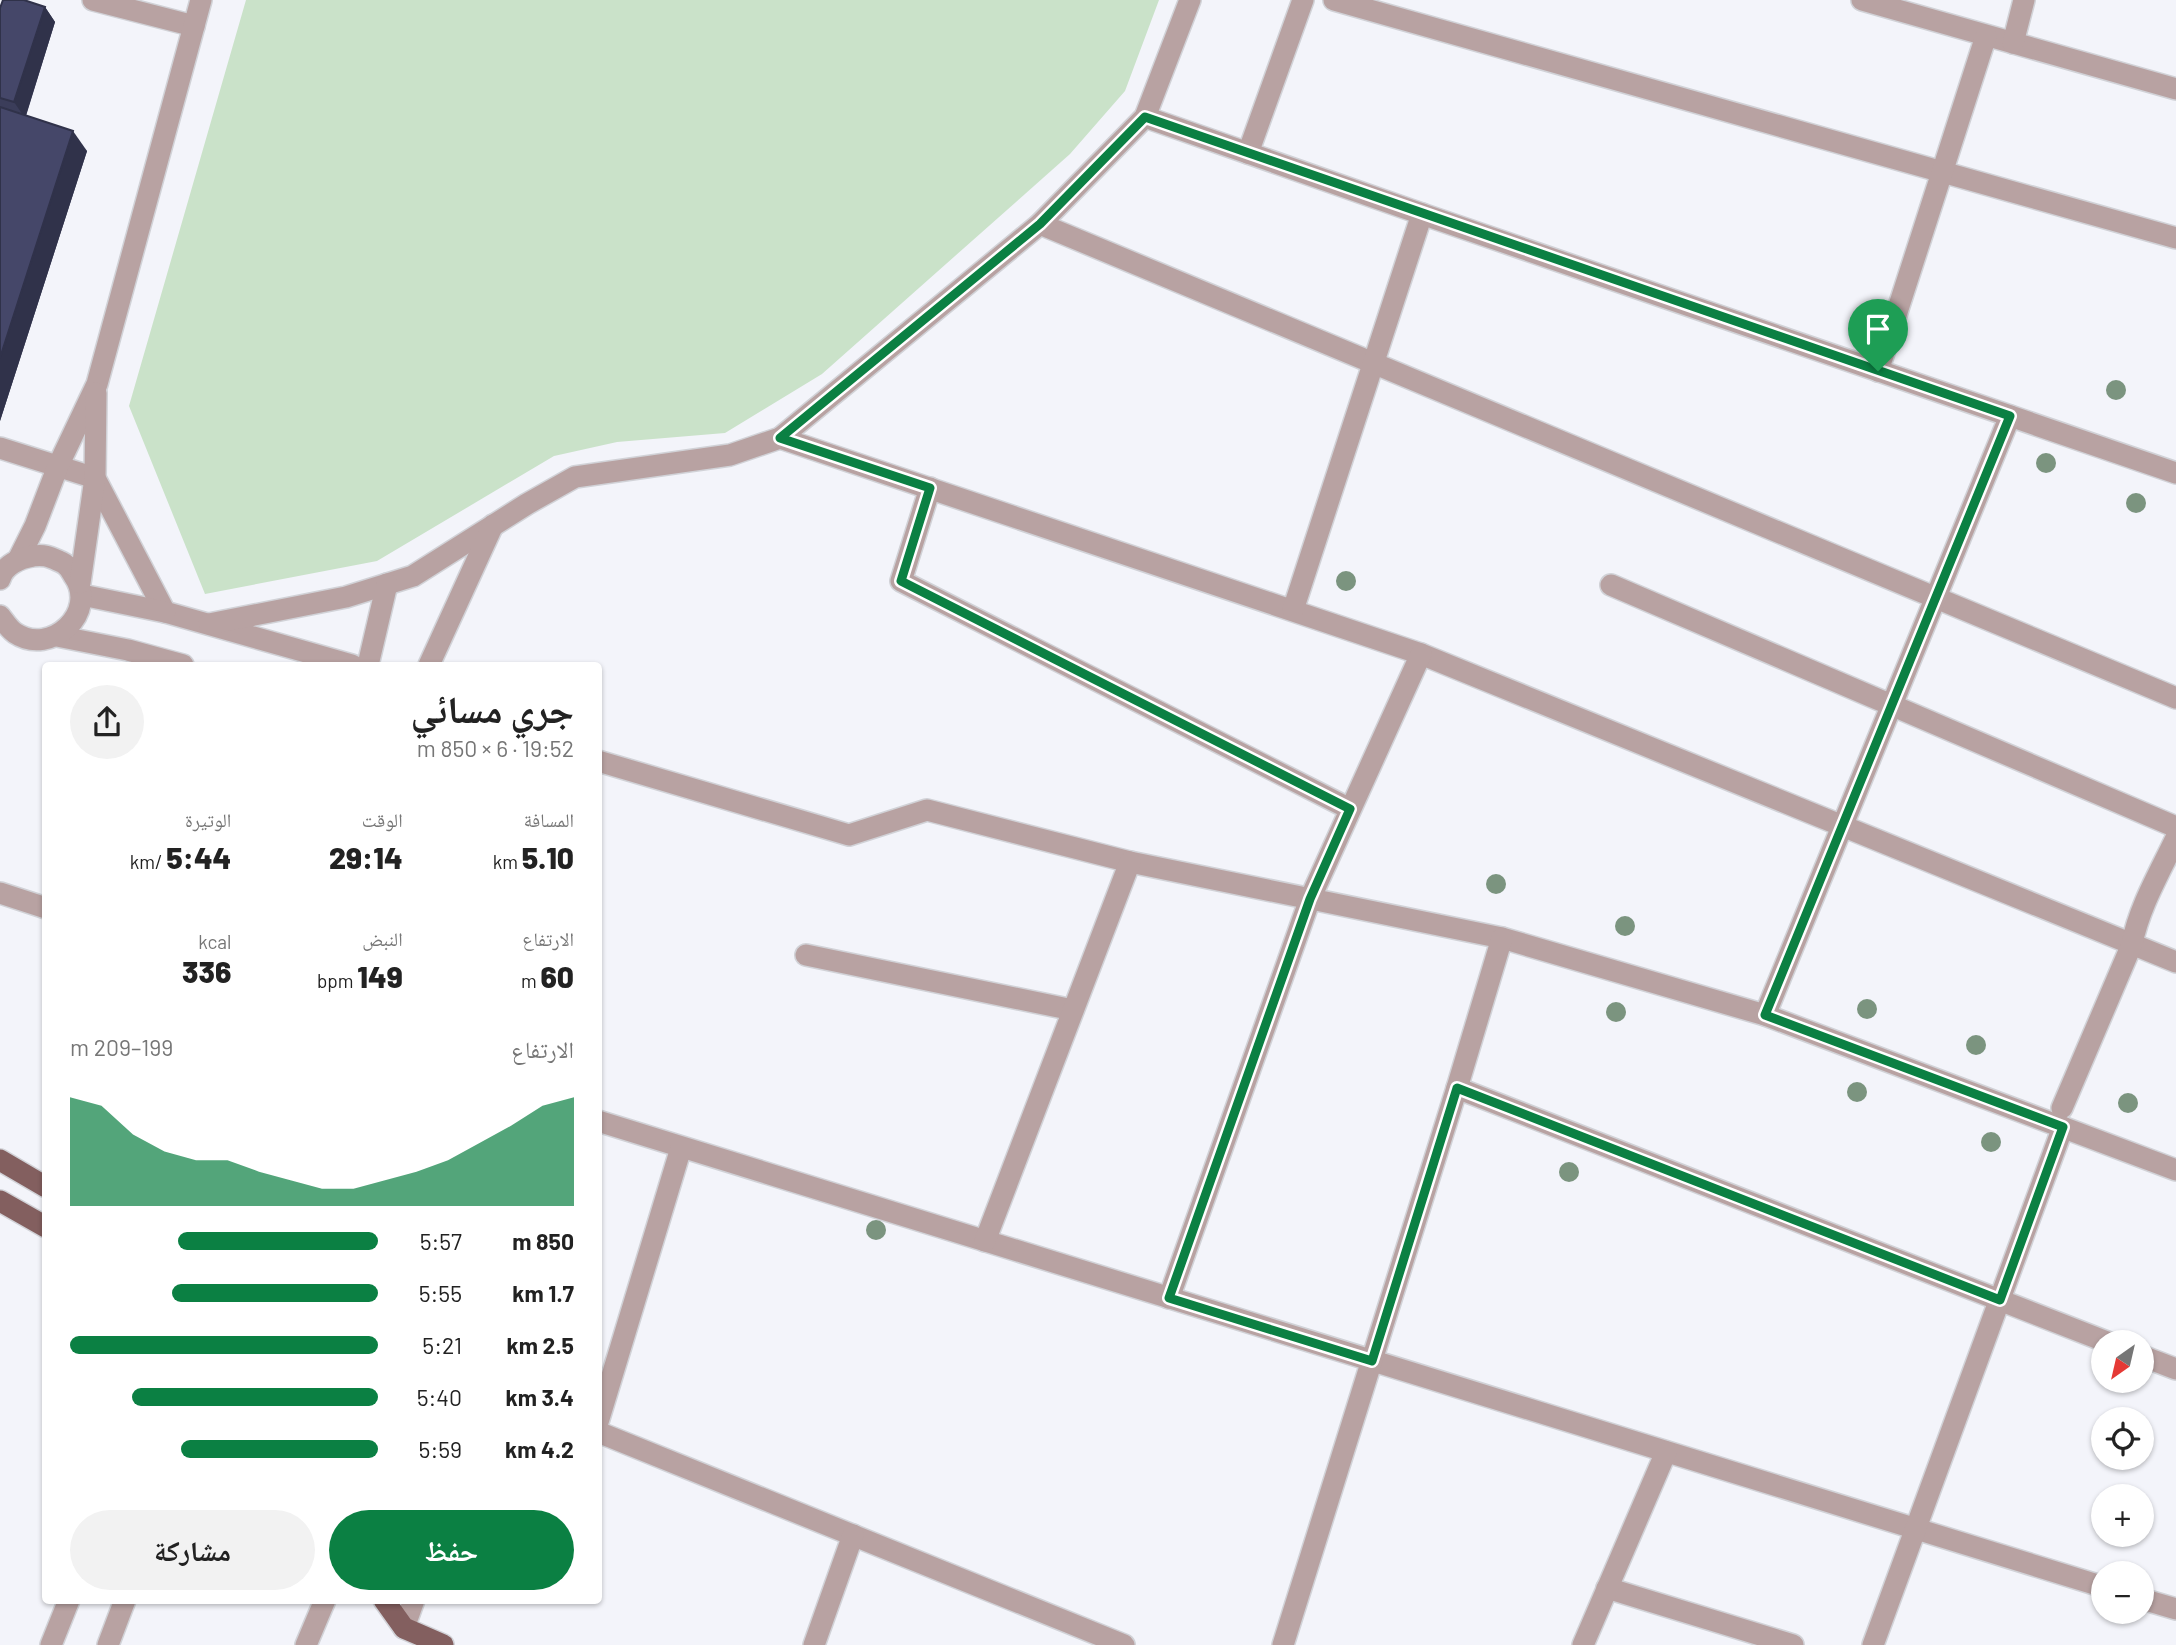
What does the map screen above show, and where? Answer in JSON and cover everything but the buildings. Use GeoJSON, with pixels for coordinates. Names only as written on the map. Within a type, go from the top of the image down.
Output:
{"type":"FeatureCollection","features":[{"type":"Feature","properties":{"kind":"main road"},"geometry":{"type":"LineString","coordinates":[[0,1160],[42,1185]]}},
{"type":"Feature","properties":{"kind":"main road"},"geometry":{"type":"LineString","coordinates":[[0,1201],[42,1225]]}},
{"type":"Feature","properties":{"kind":"main road"},"geometry":{"type":"LineString","coordinates":[[387,1604],[404,1628],[443,1645]]}},
{"type":"Feature","properties":{"kind":"street"},"geometry":{"type":"LineString","coordinates":[[93,0],[194,26]]}},
{"type":"Feature","properties":{"kind":"street"},"geometry":{"type":"LineString","coordinates":[[1,575],[19,558],[97,384],[201,0]]}},
{"type":"Feature","properties":{"kind":"street"},"geometry":{"type":"LineString","coordinates":[[209,624],[346,597],[413,576],[575,477],[730,455],[780,438],[1040,224],[1145,117],[1190,0]]}},
{"type":"Feature","properties":{"kind":"street"},"geometry":{"type":"LineString","coordinates":[[1248,153],[1303,0]]}},
{"type":"Feature","properties":{"kind":"street"},"geometry":{"type":"LineString","coordinates":[[1334,0],[2176,238]]}},
{"type":"Feature","properties":{"kind":"street"},"geometry":{"type":"LineString","coordinates":[[1862,0],[1898,5],[1986,36],[2176,89]]}},
{"type":"Feature","properties":{"kind":"street"},"geometry":{"type":"LineString","coordinates":[[2013,43],[2024,0]]}},
{"type":"Feature","properties":{"kind":"street"},"geometry":{"type":"LineString","coordinates":[[1878,371],[1986,36]]}},
{"type":"Feature","properties":{"kind":"street"},"geometry":{"type":"LineString","coordinates":[[1145,117],[2176,473]]}},
{"type":"Feature","properties":{"kind":"street"},"geometry":{"type":"LineString","coordinates":[[1293,610],[1422,214]]}},
{"type":"Feature","properties":{"kind":"street"},"geometry":{"type":"LineString","coordinates":[[1040,224],[2176,698]]}},
{"type":"Feature","properties":{"kind":"street"},"geometry":{"type":"LineString","coordinates":[[57,636],[76,619],[81,589],[94,478],[97,384]]}},
{"type":"Feature","properties":{"kind":"street"},"geometry":{"type":"LineString","coordinates":[[1765,1015],[2010,416]]}},
{"type":"Feature","properties":{"kind":"street"},"geometry":{"type":"LineString","coordinates":[[780,438],[1420,654],[2176,962]]}},
{"type":"Feature","properties":{"kind":"street"},"geometry":{"type":"LineString","coordinates":[[0,448],[94,478],[164,612]]}},
{"type":"Feature","properties":{"kind":"street"},"geometry":{"type":"LineString","coordinates":[[930,488],[901,581],[1350,809]]}},
{"type":"Feature","properties":{"kind":"street"},"geometry":{"type":"LineString","coordinates":[[430,662],[493,525]]}},
{"type":"Feature","properties":{"kind":"street"},"geometry":{"type":"LineString","coordinates":[[19,558],[43,554],[66,563],[81,589],[342,662]]}},
{"type":"Feature","properties":{"kind":"street"},"geometry":{"type":"LineString","coordinates":[[369,662],[387,584]]}},
{"type":"Feature","properties":{"kind":"street"},"geometry":{"type":"LineString","coordinates":[[1611,585],[2176,827]]}},
{"type":"Feature","properties":{"kind":"street"},"geometry":{"type":"LineString","coordinates":[[0,616],[15,633],[36,640],[57,636],[172,662]]}},
{"type":"Feature","properties":{"kind":"street"},"geometry":{"type":"LineString","coordinates":[[1169,1298],[1310,899],[1420,654]]}},
{"type":"Feature","properties":{"kind":"street"},"geometry":{"type":"LineString","coordinates":[[602,762],[849,835],[927,810],[1130,862],[1502,938],[1765,1015],[2063,1118],[2176,1170]]}},
{"type":"Feature","properties":{"kind":"street"},"geometry":{"type":"LineString","coordinates":[[1873,1645],[2000,1300],[2063,1118],[2132,944],[2135,929],[2176,838]]}},
{"type":"Feature","properties":{"kind":"street"},"geometry":{"type":"LineString","coordinates":[[985,1241],[1130,862]]}},
{"type":"Feature","properties":{"kind":"street"},"geometry":{"type":"LineString","coordinates":[[0,893],[42,907]]}},
{"type":"Feature","properties":{"kind":"street"},"geometry":{"type":"LineString","coordinates":[[1283,1645],[1502,938]]}},
{"type":"Feature","properties":{"kind":"street"},"geometry":{"type":"LineString","coordinates":[[806,955],[1073,1010]]}},
{"type":"Feature","properties":{"kind":"street"},"geometry":{"type":"LineString","coordinates":[[1457,1088],[2091,1336]]}},
{"type":"Feature","properties":{"kind":"street"},"geometry":{"type":"LineString","coordinates":[[602,1122],[2091,1583]]}},
{"type":"Feature","properties":{"kind":"street"},"geometry":{"type":"LineString","coordinates":[[602,1409],[681,1147]]}},
{"type":"Feature","properties":{"kind":"street"},"geometry":{"type":"LineString","coordinates":[[2154,1361],[2176,1369]]}},
{"type":"Feature","properties":{"kind":"street"},"geometry":{"type":"LineString","coordinates":[[602,1434],[1124,1645]]}},
{"type":"Feature","properties":{"kind":"street"},"geometry":{"type":"LineString","coordinates":[[1583,1645],[1666,1452]]}},
{"type":"Feature","properties":{"kind":"street"},"geometry":{"type":"LineString","coordinates":[[814,1645],[853,1535]]}},
{"type":"Feature","properties":{"kind":"street"},"geometry":{"type":"LineString","coordinates":[[1607,1588],[1793,1645]]}},
{"type":"Feature","properties":{"kind":"street"},"geometry":{"type":"LineString","coordinates":[[2154,1603],[2176,1609]]}},
{"type":"Feature","properties":{"kind":"street"},"geometry":{"type":"LineString","coordinates":[[51,1645],[67,1604]]}},
{"type":"Feature","properties":{"kind":"street"},"geometry":{"type":"LineString","coordinates":[[108,1645],[123,1604]]}},
{"type":"Feature","properties":{"kind":"street"},"geometry":{"type":"LineString","coordinates":[[306,1645],[323,1604]]}},
{"type":"Feature","properties":{"kind":"street"},"geometry":{"type":"LineString","coordinates":[[404,1628],[413,1604]]}},
{"type":"Feature","properties":{"kind":"green space"},"geometry":{"type":"Polygon","coordinates":[[[246,0],[1159,0],[1125,91],[1070,154],[822,374],[725,433],[617,442],[554,456],[377,561],[205,594],[129,406],[246,0]]]}},
{"type":"Feature","properties":{"kind":"route"},"geometry":{"type":"LineString","coordinates":[[1145,117],[1878,371],[2010,416],[1765,1015],[2063,1127],[2000,1300],[1457,1088],[1372,1361],[1169,1298],[1310,899],[1350,809],[901,581],[930,488],[780,438],[1040,224],[1145,117]]}}]}
